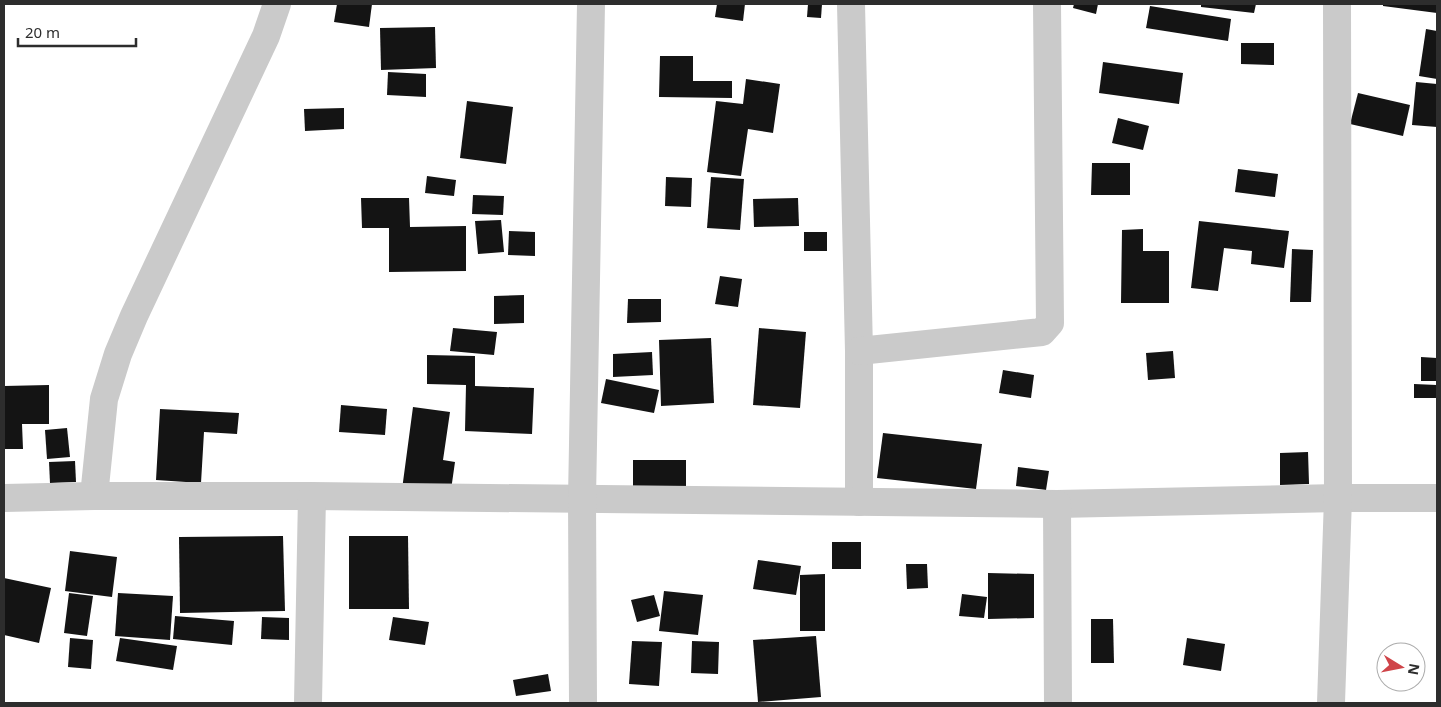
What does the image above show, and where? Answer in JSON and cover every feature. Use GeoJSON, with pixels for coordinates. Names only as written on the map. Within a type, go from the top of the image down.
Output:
{"type":"FeatureCollection","features":[{"type":"Feature","properties":{"kind":"street"},"geometry":{"type":"LineString","coordinates":[[94,496],[104,399],[118,354],[134,316],[266,36],[277,4]]}},
{"type":"Feature","properties":{"kind":"street"},"geometry":{"type":"LineString","coordinates":[[583,703],[582,499],[592,4]]}},
{"type":"Feature","properties":{"kind":"street"},"geometry":{"type":"LineString","coordinates":[[851,4],[859,351],[859,502]]}},
{"type":"Feature","properties":{"kind":"street"},"geometry":{"type":"LineString","coordinates":[[859,351],[1042,332],[1050,324],[1047,4]]}},
{"type":"Feature","properties":{"kind":"street"},"geometry":{"type":"LineString","coordinates":[[1331,703],[1338,498],[1337,4]]}},
{"type":"Feature","properties":{"kind":"street"},"geometry":{"type":"LineString","coordinates":[[308,703],[312,496]]}},
{"type":"Feature","properties":{"kind":"street"},"geometry":{"type":"LineString","coordinates":[[4,498],[312,496],[1058,504],[1338,498],[1437,498]]}},
{"type":"Feature","properties":{"kind":"street"},"geometry":{"type":"LineString","coordinates":[[1058,504],[1058,703]]}},
{"type":"Feature","properties":{"kind":"building"},"geometry":{"type":"Polygon","coordinates":[[[337,4],[372,4],[369,27],[334,22],[337,4]]]}},
{"type":"Feature","properties":{"kind":"building"},"geometry":{"type":"Polygon","coordinates":[[[717,4],[745,4],[743,21],[715,17],[717,4]]]}},
{"type":"Feature","properties":{"kind":"building"},"geometry":{"type":"Polygon","coordinates":[[[808,4],[822,4],[821,18],[807,17],[808,4]]]}},
{"type":"Feature","properties":{"kind":"building"},"geometry":{"type":"Polygon","coordinates":[[[1074,4],[1098,4],[1096,14],[1073,8],[1074,4]]]}},
{"type":"Feature","properties":{"kind":"building"},"geometry":{"type":"Polygon","coordinates":[[[1201,4],[1256,4],[1254,13],[1201,7],[1201,4]]]}},
{"type":"Feature","properties":{"kind":"building"},"geometry":{"type":"Polygon","coordinates":[[[1383,4],[1437,4],[1437,13],[1383,6],[1383,4]]]}},
{"type":"Feature","properties":{"kind":"building"},"geometry":{"type":"Polygon","coordinates":[[[1150,6],[1231,19],[1228,41],[1146,28],[1150,6]]]}},
{"type":"Feature","properties":{"kind":"building"},"geometry":{"type":"Polygon","coordinates":[[[435,27],[436,68],[381,70],[380,28],[435,27]]]}},
{"type":"Feature","properties":{"kind":"building"},"geometry":{"type":"Polygon","coordinates":[[[1426,29],[1437,31],[1437,79],[1419,76],[1426,29]]]}},
{"type":"Feature","properties":{"kind":"building"},"geometry":{"type":"Polygon","coordinates":[[[1241,43],[1274,43],[1274,65],[1241,64],[1241,43]]]}},
{"type":"Feature","properties":{"kind":"building"},"geometry":{"type":"Polygon","coordinates":[[[660,56],[693,56],[693,81],[732,81],[732,98],[659,97],[660,56]]]}},
{"type":"Feature","properties":{"kind":"building"},"geometry":{"type":"Polygon","coordinates":[[[1103,62],[1183,73],[1179,104],[1099,93],[1103,62]]]}},
{"type":"Feature","properties":{"kind":"building"},"geometry":{"type":"Polygon","coordinates":[[[388,72],[426,74],[426,97],[387,95],[388,72]]]}},
{"type":"Feature","properties":{"kind":"building"},"geometry":{"type":"Polygon","coordinates":[[[746,79],[780,84],[773,133],[748,129],[741,176],[707,172],[716,101],[743,104],[746,79]]]}},
{"type":"Feature","properties":{"kind":"building"},"geometry":{"type":"Polygon","coordinates":[[[1416,82],[1437,84],[1437,127],[1412,125],[1416,82]]]}},
{"type":"Feature","properties":{"kind":"building"},"geometry":{"type":"Polygon","coordinates":[[[1358,93],[1410,105],[1403,136],[1350,124],[1358,93]]]}},
{"type":"Feature","properties":{"kind":"building"},"geometry":{"type":"Polygon","coordinates":[[[467,101],[513,107],[506,164],[460,158],[467,101]]]}},
{"type":"Feature","properties":{"kind":"building"},"geometry":{"type":"Polygon","coordinates":[[[344,108],[344,129],[305,131],[304,109],[344,108]]]}},
{"type":"Feature","properties":{"kind":"building"},"geometry":{"type":"Polygon","coordinates":[[[1118,118],[1149,126],[1143,150],[1112,143],[1118,118]]]}},
{"type":"Feature","properties":{"kind":"building"},"geometry":{"type":"Polygon","coordinates":[[[1092,163],[1130,163],[1130,195],[1091,195],[1092,163]]]}},
{"type":"Feature","properties":{"kind":"building"},"geometry":{"type":"Polygon","coordinates":[[[1238,169],[1278,174],[1275,197],[1235,192],[1238,169]]]}},
{"type":"Feature","properties":{"kind":"building"},"geometry":{"type":"Polygon","coordinates":[[[427,176],[456,180],[454,196],[425,193],[427,176]]]}},
{"type":"Feature","properties":{"kind":"building"},"geometry":{"type":"Polygon","coordinates":[[[666,177],[692,178],[691,207],[665,206],[666,177]]]}},
{"type":"Feature","properties":{"kind":"building"},"geometry":{"type":"Polygon","coordinates":[[[711,177],[744,179],[740,230],[707,228],[711,177]]]}},
{"type":"Feature","properties":{"kind":"building"},"geometry":{"type":"Polygon","coordinates":[[[473,195],[504,196],[503,215],[472,214],[473,195]]]}},
{"type":"Feature","properties":{"kind":"building"},"geometry":{"type":"Polygon","coordinates":[[[361,198],[409,198],[410,227],[466,226],[466,271],[389,272],[389,228],[362,228],[361,198]]]}},
{"type":"Feature","properties":{"kind":"building"},"geometry":{"type":"Polygon","coordinates":[[[798,198],[799,226],[754,227],[753,199],[798,198]]]}},
{"type":"Feature","properties":{"kind":"building"},"geometry":{"type":"Polygon","coordinates":[[[501,220],[504,252],[478,254],[475,221],[501,220]]]}},
{"type":"Feature","properties":{"kind":"building"},"geometry":{"type":"Polygon","coordinates":[[[1199,221],[1289,231],[1284,268],[1251,264],[1252,251],[1224,248],[1218,291],[1191,288],[1199,221]]]}},
{"type":"Feature","properties":{"kind":"building"},"geometry":{"type":"Polygon","coordinates":[[[1143,229],[1143,251],[1169,251],[1169,303],[1121,303],[1122,230],[1143,229]]]}},
{"type":"Feature","properties":{"kind":"building"},"geometry":{"type":"Polygon","coordinates":[[[509,231],[535,232],[535,256],[508,255],[509,231]]]}},
{"type":"Feature","properties":{"kind":"building"},"geometry":{"type":"Polygon","coordinates":[[[804,232],[827,232],[827,251],[804,251],[804,232]]]}},
{"type":"Feature","properties":{"kind":"building"},"geometry":{"type":"Polygon","coordinates":[[[1292,249],[1313,250],[1311,302],[1290,302],[1292,249]]]}},
{"type":"Feature","properties":{"kind":"building"},"geometry":{"type":"Polygon","coordinates":[[[720,276],[742,279],[738,307],[715,304],[720,276]]]}},
{"type":"Feature","properties":{"kind":"building"},"geometry":{"type":"Polygon","coordinates":[[[524,295],[524,323],[494,324],[494,296],[524,295]]]}},
{"type":"Feature","properties":{"kind":"building"},"geometry":{"type":"Polygon","coordinates":[[[628,299],[661,299],[661,322],[627,323],[628,299]]]}},
{"type":"Feature","properties":{"kind":"building"},"geometry":{"type":"Polygon","coordinates":[[[453,328],[497,332],[494,355],[450,351],[453,328]]]}},
{"type":"Feature","properties":{"kind":"building"},"geometry":{"type":"Polygon","coordinates":[[[759,328],[806,332],[800,408],[753,405],[759,328]]]}},
{"type":"Feature","properties":{"kind":"building"},"geometry":{"type":"Polygon","coordinates":[[[711,338],[714,403],[661,406],[659,340],[711,338]]]}},
{"type":"Feature","properties":{"kind":"building"},"geometry":{"type":"Polygon","coordinates":[[[1173,351],[1175,378],[1148,380],[1146,353],[1173,351]]]}},
{"type":"Feature","properties":{"kind":"building"},"geometry":{"type":"Polygon","coordinates":[[[652,352],[653,375],[613,377],[613,354],[652,352]]]}},
{"type":"Feature","properties":{"kind":"building"},"geometry":{"type":"Polygon","coordinates":[[[427,355],[475,356],[475,386],[534,388],[532,434],[465,431],[466,385],[427,384],[427,355]]]}},
{"type":"Feature","properties":{"kind":"building"},"geometry":{"type":"Polygon","coordinates":[[[1421,357],[1437,358],[1437,381],[1421,381],[1421,357]]]}},
{"type":"Feature","properties":{"kind":"building"},"geometry":{"type":"Polygon","coordinates":[[[1003,370],[1034,375],[1031,398],[999,393],[1003,370]]]}},
{"type":"Feature","properties":{"kind":"building"},"geometry":{"type":"Polygon","coordinates":[[[606,379],[659,390],[654,413],[601,403],[606,379]]]}},
{"type":"Feature","properties":{"kind":"building"},"geometry":{"type":"Polygon","coordinates":[[[1414,384],[1437,385],[1437,398],[1414,398],[1414,384]]]}},
{"type":"Feature","properties":{"kind":"building"},"geometry":{"type":"Polygon","coordinates":[[[49,385],[49,424],[22,424],[23,449],[4,449],[4,386],[49,385]]]}},
{"type":"Feature","properties":{"kind":"building"},"geometry":{"type":"Polygon","coordinates":[[[341,405],[387,409],[385,435],[339,432],[341,405]]]}},
{"type":"Feature","properties":{"kind":"building"},"geometry":{"type":"Polygon","coordinates":[[[413,407],[450,412],[443,460],[455,462],[449,504],[401,497],[413,407]]]}},
{"type":"Feature","properties":{"kind":"building"},"geometry":{"type":"Polygon","coordinates":[[[160,409],[239,413],[237,434],[204,432],[201,483],[156,480],[160,409]]]}},
{"type":"Feature","properties":{"kind":"building"},"geometry":{"type":"Polygon","coordinates":[[[67,428],[70,457],[47,459],[45,430],[67,428]]]}},
{"type":"Feature","properties":{"kind":"building"},"geometry":{"type":"Polygon","coordinates":[[[883,433],[982,444],[976,489],[877,478],[883,433]]]}},
{"type":"Feature","properties":{"kind":"building"},"geometry":{"type":"Polygon","coordinates":[[[1308,452],[1309,484],[1280,485],[1280,453],[1308,452]]]}},
{"type":"Feature","properties":{"kind":"building"},"geometry":{"type":"Polygon","coordinates":[[[633,460],[686,460],[686,487],[633,487],[633,460]]]}},
{"type":"Feature","properties":{"kind":"building"},"geometry":{"type":"Polygon","coordinates":[[[75,461],[76,482],[50,483],[49,462],[75,461]]]}},
{"type":"Feature","properties":{"kind":"building"},"geometry":{"type":"Polygon","coordinates":[[[1018,467],[1049,471],[1046,490],[1016,486],[1018,467]]]}},
{"type":"Feature","properties":{"kind":"building"},"geometry":{"type":"Polygon","coordinates":[[[283,536],[285,611],[180,613],[179,537],[283,536]]]}},
{"type":"Feature","properties":{"kind":"building"},"geometry":{"type":"Polygon","coordinates":[[[349,536],[408,536],[409,609],[349,609],[349,536]]]}},
{"type":"Feature","properties":{"kind":"building"},"geometry":{"type":"Polygon","coordinates":[[[832,542],[861,542],[861,569],[832,569],[832,542]]]}},
{"type":"Feature","properties":{"kind":"building"},"geometry":{"type":"Polygon","coordinates":[[[70,551],[117,557],[112,597],[65,591],[70,551]]]}},
{"type":"Feature","properties":{"kind":"building"},"geometry":{"type":"Polygon","coordinates":[[[758,560],[801,566],[796,595],[753,589],[758,560]]]}},
{"type":"Feature","properties":{"kind":"building"},"geometry":{"type":"Polygon","coordinates":[[[906,564],[927,564],[928,588],[907,589],[906,564]]]}},
{"type":"Feature","properties":{"kind":"building"},"geometry":{"type":"Polygon","coordinates":[[[988,573],[1034,574],[1034,618],[988,619],[988,573]]]}},
{"type":"Feature","properties":{"kind":"building"},"geometry":{"type":"Polygon","coordinates":[[[825,574],[825,631],[800,631],[800,575],[825,574]]]}},
{"type":"Feature","properties":{"kind":"building"},"geometry":{"type":"Polygon","coordinates":[[[4,578],[51,588],[39,643],[4,635],[4,578]]]}},
{"type":"Feature","properties":{"kind":"building"},"geometry":{"type":"Polygon","coordinates":[[[664,591],[703,595],[698,635],[659,631],[664,591]]]}},
{"type":"Feature","properties":{"kind":"building"},"geometry":{"type":"Polygon","coordinates":[[[69,593],[93,596],[87,636],[64,633],[69,593]]]}},
{"type":"Feature","properties":{"kind":"building"},"geometry":{"type":"Polygon","coordinates":[[[118,593],[173,596],[170,640],[115,636],[118,593]]]}},
{"type":"Feature","properties":{"kind":"building"},"geometry":{"type":"Polygon","coordinates":[[[962,594],[987,597],[984,618],[959,616],[962,594]]]}},
{"type":"Feature","properties":{"kind":"building"},"geometry":{"type":"Polygon","coordinates":[[[654,595],[660,616],[637,622],[631,600],[654,595]]]}},
{"type":"Feature","properties":{"kind":"building"},"geometry":{"type":"Polygon","coordinates":[[[175,616],[234,621],[232,645],[173,639],[175,616]]]}},
{"type":"Feature","properties":{"kind":"building"},"geometry":{"type":"Polygon","coordinates":[[[262,617],[289,618],[289,640],[261,639],[262,617]]]}},
{"type":"Feature","properties":{"kind":"building"},"geometry":{"type":"Polygon","coordinates":[[[393,617],[429,622],[425,645],[389,640],[393,617]]]}},
{"type":"Feature","properties":{"kind":"building"},"geometry":{"type":"Polygon","coordinates":[[[1091,619],[1113,619],[1114,663],[1091,663],[1091,619]]]}},
{"type":"Feature","properties":{"kind":"building"},"geometry":{"type":"Polygon","coordinates":[[[816,636],[821,697],[758,702],[753,640],[816,636]]]}},
{"type":"Feature","properties":{"kind":"building"},"geometry":{"type":"Polygon","coordinates":[[[70,638],[93,640],[91,669],[68,667],[70,638]]]}},
{"type":"Feature","properties":{"kind":"building"},"geometry":{"type":"Polygon","coordinates":[[[120,638],[177,646],[173,670],[116,661],[120,638]]]}},
{"type":"Feature","properties":{"kind":"building"},"geometry":{"type":"Polygon","coordinates":[[[1187,638],[1225,644],[1221,671],[1183,665],[1187,638]]]}},
{"type":"Feature","properties":{"kind":"building"},"geometry":{"type":"Polygon","coordinates":[[[632,641],[662,642],[659,686],[629,684],[632,641]]]}},
{"type":"Feature","properties":{"kind":"building"},"geometry":{"type":"Polygon","coordinates":[[[692,641],[719,642],[718,674],[691,673],[692,641]]]}},
{"type":"Feature","properties":{"kind":"building"},"geometry":{"type":"Polygon","coordinates":[[[548,674],[551,691],[516,696],[513,680],[548,674]]]}}]}
